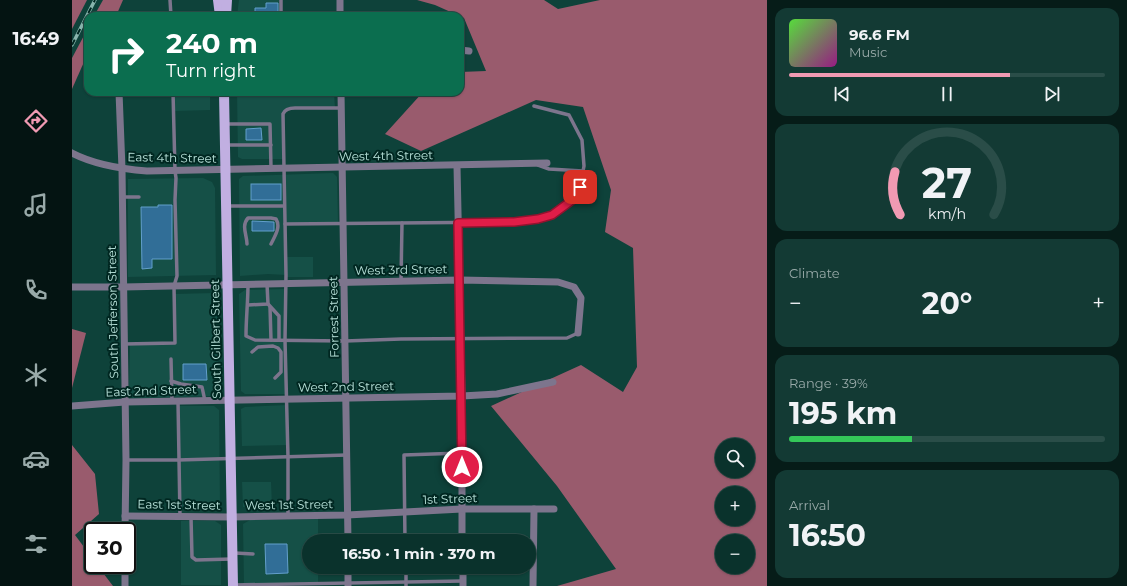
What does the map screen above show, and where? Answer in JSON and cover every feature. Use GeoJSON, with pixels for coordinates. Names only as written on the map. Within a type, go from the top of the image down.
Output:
{"type":"FeatureCollection","features":[{"type":"Feature","properties":{"kind":"main road"},"geometry":{"type":"LineString","coordinates":[[218,0],[220,12]]}},
{"type":"Feature","properties":{"kind":"main road"},"geometry":{"type":"LineString","coordinates":[[226,12],[227,0]]}},
{"type":"Feature","properties":{"kind":"main road","name":"South Gilbert Street"},"geometry":{"type":"LineString","coordinates":[[224,96],[233,586]]}},
{"type":"Feature","properties":{"kind":"street"},"geometry":{"type":"LineString","coordinates":[[340,0],[340,12]]}},
{"type":"Feature","properties":{"kind":"street"},"geometry":{"type":"LineString","coordinates":[[464,50],[469,51]]}},
{"type":"Feature","properties":{"kind":"street","name":"South Jefferson Street"},"geometry":{"type":"LineString","coordinates":[[119,96],[122,169],[126,460],[125,522]]}},
{"type":"Feature","properties":{"kind":"street","name":"Forrest Street"},"geometry":{"type":"LineString","coordinates":[[341,96],[348,534]]}},
{"type":"Feature","properties":{"kind":"street","name":"East 4th Street"},"geometry":{"type":"LineString","coordinates":[[72,153],[98,163],[122,169],[147,171],[226,170]]}},
{"type":"Feature","properties":{"kind":"street","name":"West 4th Street"},"geometry":{"type":"LineString","coordinates":[[226,170],[547,163]]}},
{"type":"Feature","properties":{"kind":"street"},"geometry":{"type":"LineString","coordinates":[[457,166],[462,396],[462,534]]}},
{"type":"Feature","properties":{"kind":"street","name":"West 3rd Street"},"geometry":{"type":"LineString","coordinates":[[72,286],[123,287],[460,280],[558,282],[574,287],[581,298],[578,333]]}},
{"type":"Feature","properties":{"kind":"street","name":"West 2nd Street"},"geometry":{"type":"LineString","coordinates":[[230,400],[462,396],[497,394],[553,382]]}},
{"type":"Feature","properties":{"kind":"street","name":"East 2nd Street"},"geometry":{"type":"LineString","coordinates":[[72,406],[125,402],[230,400]]}},
{"type":"Feature","properties":{"kind":"street","name":"1st Street"},"geometry":{"type":"LineString","coordinates":[[347,515],[462,509],[554,509]]}},
{"type":"Feature","properties":{"kind":"street"},"geometry":{"type":"LineString","coordinates":[[533,586],[534,509]]}},
{"type":"Feature","properties":{"kind":"street","name":"West 1st Street"},"geometry":{"type":"LineString","coordinates":[[232,517],[347,515]]}},
{"type":"Feature","properties":{"kind":"street","name":"East 1st Street"},"geometry":{"type":"LineString","coordinates":[[125,516],[232,517]]}},
{"type":"Feature","properties":{"kind":"street"},"geometry":{"type":"LineString","coordinates":[[125,574],[125,586]]}},
{"type":"Feature","properties":{"kind":"street"},"geometry":{"type":"LineString","coordinates":[[348,574],[348,585]]}},
{"type":"Feature","properties":{"kind":"street"},"geometry":{"type":"LineString","coordinates":[[462,574],[463,584]]}},
{"type":"Feature","properties":{"kind":"lane"},"geometry":{"type":"LineString","coordinates":[[170,0],[171,12]]}},
{"type":"Feature","properties":{"kind":"lane"},"geometry":{"type":"LineString","coordinates":[[281,0],[281,12]]}},
{"type":"Feature","properties":{"kind":"lane"},"geometry":{"type":"LineString","coordinates":[[124,344],[175,343],[174,286],[177,276],[173,96]]}},
{"type":"Feature","properties":{"kind":"lane"},"geometry":{"type":"LineString","coordinates":[[285,224],[514,222],[538,219],[552,215],[571,201],[580,187],[584,166],[582,140],[569,115],[534,106]]}},
{"type":"Feature","properties":{"kind":"lane"},"geometry":{"type":"LineString","coordinates":[[288,516],[283,114],[289,108],[341,108]]}},
{"type":"Feature","properties":{"kind":"lane"},"geometry":{"type":"LineString","coordinates":[[225,124],[270,124],[271,168]]}},
{"type":"Feature","properties":{"kind":"lane"},"geometry":{"type":"LineString","coordinates":[[225,145],[270,145]]}},
{"type":"Feature","properties":{"kind":"lane"},"geometry":{"type":"LineString","coordinates":[[532,163],[549,169],[583,171]]}},
{"type":"Feature","properties":{"kind":"lane"},"geometry":{"type":"LineString","coordinates":[[122,197],[139,197]]}},
{"type":"Feature","properties":{"kind":"lane"},"geometry":{"type":"LineString","coordinates":[[226,206],[284,206]]}},
{"type":"Feature","properties":{"kind":"lane"},"geometry":{"type":"LineString","coordinates":[[247,244],[244,222],[248,218],[270,218],[276,219],[279,227],[271,244]]}},
{"type":"Feature","properties":{"kind":"lane"},"geometry":{"type":"LineString","coordinates":[[401,281],[402,223]]}},
{"type":"Feature","properties":{"kind":"lane"},"geometry":{"type":"LineString","coordinates":[[248,284],[246,336],[255,340],[345,341],[461,338],[567,338],[578,333]]}},
{"type":"Feature","properties":{"kind":"lane"},"geometry":{"type":"LineString","coordinates":[[267,284],[271,340]]}},
{"type":"Feature","properties":{"kind":"lane"},"geometry":{"type":"LineString","coordinates":[[248,305],[269,306],[279,316],[279,340]]}},
{"type":"Feature","properties":{"kind":"lane"},"geometry":{"type":"LineString","coordinates":[[252,352],[258,347],[273,346],[278,348],[281,352],[281,372],[274,378]]}},
{"type":"Feature","properties":{"kind":"lane"},"geometry":{"type":"LineString","coordinates":[[171,359],[171,381],[175,401],[180,517]]}},
{"type":"Feature","properties":{"kind":"lane"},"geometry":{"type":"LineString","coordinates":[[171,381],[202,387],[205,401]]}},
{"type":"Feature","properties":{"kind":"lane"},"geometry":{"type":"LineString","coordinates":[[405,534],[404,455],[462,453]]}},
{"type":"Feature","properties":{"kind":"lane"},"geometry":{"type":"LineString","coordinates":[[126,460],[347,455]]}},
{"type":"Feature","properties":{"kind":"lane"},"geometry":{"type":"LineString","coordinates":[[191,517],[192,557],[196,560],[253,554]]}},
{"type":"Feature","properties":{"kind":"lane"},"geometry":{"type":"LineString","coordinates":[[233,586],[463,584]]}},
{"type":"Feature","properties":{"kind":"shaded area"},"geometry":{"type":"Polygon","coordinates":[[[72,0],[87,0],[72,29],[72,0]]]}},
{"type":"Feature","properties":{"kind":"shaded area"},"geometry":{"type":"Polygon","coordinates":[[[103,0],[123,0],[118,12],[96,12],[103,0]]]}},
{"type":"Feature","properties":{"kind":"shaded area"},"geometry":{"type":"Polygon","coordinates":[[[239,0],[281,0],[281,12],[238,12],[239,0]]]}},
{"type":"Feature","properties":{"kind":"shaded area"},"geometry":{"type":"Polygon","coordinates":[[[417,0],[544,0],[558,9],[600,0],[767,0],[767,586],[557,586],[616,569],[557,486],[491,406],[581,365],[623,392],[637,367],[633,248],[605,232],[611,190],[583,107],[536,100],[421,151],[385,134],[419,96],[464,96],[464,72],[486,71],[464,18],[464,12],[451,12],[435,5],[417,0]]]}},
{"type":"Feature","properties":{"kind":"shaded area"},"geometry":{"type":"Polygon","coordinates":[[[84,36],[84,62],[72,89],[72,58],[84,36]]]}},
{"type":"Feature","properties":{"kind":"shaded area"},"geometry":{"type":"Polygon","coordinates":[[[173,96],[210,96],[210,110],[173,111],[173,96]]]}},
{"type":"Feature","properties":{"kind":"shaded area"},"geometry":{"type":"Polygon","coordinates":[[[237,96],[334,96],[335,108],[295,108],[285,111],[284,159],[242,159],[238,157],[237,96]]]}},
{"type":"Feature","properties":{"kind":"shaded area"},"geometry":{"type":"Polygon","coordinates":[[[333,173],[337,177],[338,224],[285,224],[286,257],[313,257],[313,277],[286,277],[286,275],[268,274],[240,276],[239,179],[243,176],[333,173]]]}},
{"type":"Feature","properties":{"kind":"shaded area"},"geometry":{"type":"Polygon","coordinates":[[[203,178],[212,182],[215,188],[216,275],[128,277],[128,179],[203,178]]]}},
{"type":"Feature","properties":{"kind":"shaded area"},"geometry":{"type":"Polygon","coordinates":[[[286,289],[286,394],[245,394],[241,391],[239,294],[245,290],[286,289]]]}},
{"type":"Feature","properties":{"kind":"shaded area"},"geometry":{"type":"Polygon","coordinates":[[[215,293],[217,295],[219,392],[213,396],[133,398],[129,389],[130,343],[175,342],[174,294],[215,293]]]}},
{"type":"Feature","properties":{"kind":"shaded area"},"geometry":{"type":"Polygon","coordinates":[[[72,329],[86,333],[72,388],[72,329]]]}},
{"type":"Feature","properties":{"kind":"shaded area"},"geometry":{"type":"Polygon","coordinates":[[[287,405],[288,445],[242,446],[241,409],[245,407],[287,405]]]}},
{"type":"Feature","properties":{"kind":"shaded area"},"geometry":{"type":"Polygon","coordinates":[[[178,406],[214,406],[219,410],[220,507],[216,510],[180,510],[178,406]]]}},
{"type":"Feature","properties":{"kind":"shaded area"},"geometry":{"type":"Polygon","coordinates":[[[72,445],[95,474],[99,514],[90,522],[84,522],[84,527],[75,535],[84,547],[84,574],[104,574],[113,586],[72,586],[72,445]]]}},
{"type":"Feature","properties":{"kind":"shaded area"},"geometry":{"type":"Polygon","coordinates":[[[242,482],[271,482],[272,506],[243,507],[242,482]]]}},
{"type":"Feature","properties":{"kind":"shaded area"},"geometry":{"type":"Polygon","coordinates":[[[318,519],[318,534],[302,534],[302,574],[318,574],[318,584],[244,585],[243,524],[250,520],[318,519]]]}},
{"type":"Feature","properties":{"kind":"shaded area"},"geometry":{"type":"Polygon","coordinates":[[[181,521],[215,521],[221,525],[221,585],[181,585],[181,521]]]}},
{"type":"Feature","properties":{"kind":"building"},"geometry":{"type":"Polygon","coordinates":[[[266,3],[278,3],[278,12],[255,12],[255,8],[266,8],[266,3]]]}},
{"type":"Feature","properties":{"kind":"building"},"geometry":{"type":"Polygon","coordinates":[[[261,128],[262,140],[246,140],[246,129],[261,128]]]}},
{"type":"Feature","properties":{"kind":"building"},"geometry":{"type":"Polygon","coordinates":[[[251,184],[281,184],[281,200],[251,200],[251,184]]]}},
{"type":"Feature","properties":{"kind":"building"},"geometry":{"type":"Polygon","coordinates":[[[158,205],[172,205],[172,259],[152,259],[152,268],[142,269],[141,207],[158,207],[158,205]]]}},
{"type":"Feature","properties":{"kind":"building"},"geometry":{"type":"Polygon","coordinates":[[[252,221],[274,222],[274,231],[252,231],[252,221]]]}},
{"type":"Feature","properties":{"kind":"building"},"geometry":{"type":"Polygon","coordinates":[[[183,364],[206,364],[207,380],[183,380],[183,364]]]}},
{"type":"Feature","properties":{"kind":"building"},"geometry":{"type":"Polygon","coordinates":[[[265,544],[287,544],[288,573],[266,574],[265,544]]]}},
{"type":"Feature","properties":{"kind":"railway"},"geometry":{"type":"LineString","coordinates":[[89,12],[95,0]]}},
{"type":"Feature","properties":{"kind":"railway"},"geometry":{"type":"LineString","coordinates":[[72,45],[84,22]]}},
{"type":"Feature","properties":{"kind":"route"},"geometry":{"type":"LineString","coordinates":[[462,467],[462,382],[458,223],[514,222],[538,219],[552,215],[571,201],[580,187]]}}]}
